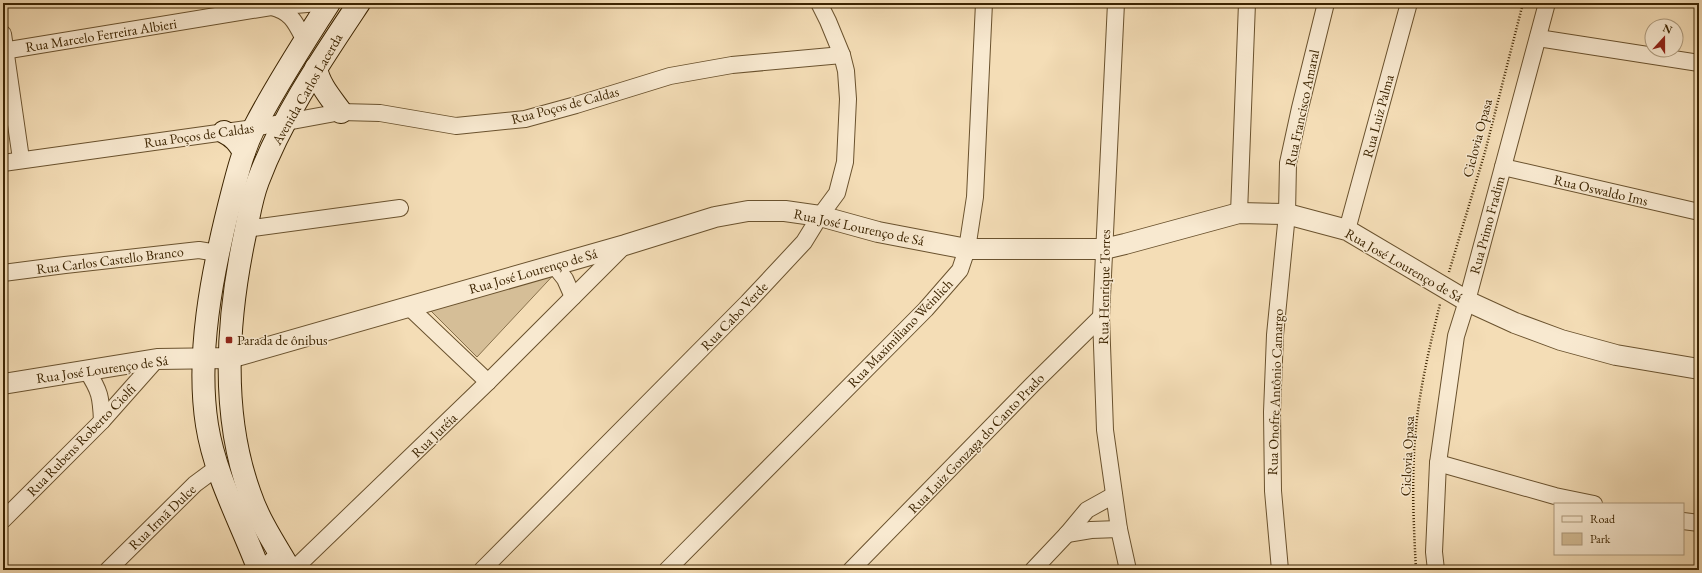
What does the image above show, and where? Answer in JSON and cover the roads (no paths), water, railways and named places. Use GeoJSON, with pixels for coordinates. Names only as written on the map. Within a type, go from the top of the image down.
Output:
{"type":"FeatureCollection","features":[{"type":"Feature","properties":{"kind":"main road","name":"Avenida Carlos Lacerda"},"geometry":{"type":"LineString","coordinates":[[260,570],[231,503],[218,467],[207,425],[203,358],[217,253],[244,152],[254,128],[329,3]]}},
{"type":"Feature","properties":{"kind":"main road","name":"Avenida Carlos Lacerda"},"geometry":{"type":"LineString","coordinates":[[288,564],[250,495],[238,452],[230,388],[232,309],[237,270],[252,198],[258,180],[285,122],[316,68],[359,3]]}},
{"type":"Feature","properties":{"kind":"main road"},"geometry":{"type":"LineString","coordinates":[[316,68],[318,77],[324,88],[341,112]]}},
{"type":"Feature","properties":{"kind":"main road"},"geometry":{"type":"LineString","coordinates":[[224,132],[233,137],[239,143],[244,152]]}},
{"type":"Feature","properties":{"kind":"street","name":"Rua Marcelo Ferreira Albieri"},"geometry":{"type":"LineString","coordinates":[[4,51],[271,7],[319,3]]}},
{"type":"Feature","properties":{"kind":"street","name":"Rua Cabo Verde"},"geometry":{"type":"LineString","coordinates":[[482,570],[748,302],[804,242],[820,216],[837,193],[845,162],[848,99],[846,71],[842,55],[819,3]]}},
{"type":"Feature","properties":{"kind":"street","name":"Rua Maximiliano Weinlich"},"geometry":{"type":"LineString","coordinates":[[667,570],[926,308],[960,270],[967,249],[975,197],[984,3]]}},
{"type":"Feature","properties":{"kind":"street","name":"Rua Henrique Torres"},"geometry":{"type":"LineString","coordinates":[[1116,3],[1101,317],[1105,430],[1119,529],[1128,570]]}},
{"type":"Feature","properties":{"kind":"street"},"geometry":{"type":"LineString","coordinates":[[1238,213],[1247,3]]}},
{"type":"Feature","properties":{"kind":"street","name":"Rua Francisco Amaral"},"geometry":{"type":"LineString","coordinates":[[1287,214],[1288,163],[1326,3]]}},
{"type":"Feature","properties":{"kind":"street","name":"Rua Luiz Palma"},"geometry":{"type":"LineString","coordinates":[[1347,230],[1409,3]]}},
{"type":"Feature","properties":{"kind":"street","name":"Rua Primo Fradim"},"geometry":{"type":"LineString","coordinates":[[1436,570],[1434,552],[1438,463],[1456,336],[1467,302],[1547,3]]}},
{"type":"Feature","properties":{"kind":"street"},"geometry":{"type":"LineString","coordinates":[[271,7],[282,10],[290,15],[305,41]]}},
{"type":"Feature","properties":{"kind":"street"},"geometry":{"type":"LineString","coordinates":[[3,34],[4,51],[21,160]]}},
{"type":"Feature","properties":{"kind":"street"},"geometry":{"type":"LineString","coordinates":[[1538,38],[1699,63]]}},
{"type":"Feature","properties":{"kind":"street","name":"Rua Poços de Caldas"},"geometry":{"type":"LineString","coordinates":[[3,163],[254,128],[341,112],[380,113],[456,126],[484,124],[532,117],[670,76],[732,65],[842,55]]}},
{"type":"Feature","properties":{"kind":"street","name":"Rua Oswaldo Ims"},"geometry":{"type":"LineString","coordinates":[[1503,167],[1699,212]]}},
{"type":"Feature","properties":{"kind":"street"},"geometry":{"type":"LineString","coordinates":[[246,229],[400,208]]}},
{"type":"Feature","properties":{"kind":"street","name":"Rua José Lourenço de Sá"},"geometry":{"type":"LineString","coordinates":[[3,384],[157,359],[230,358],[626,245],[715,218],[748,211],[785,211],[820,216],[878,232],[967,249],[1104,248],[1132,242],[1238,213],[1287,214],[1347,230],[1467,302],[1515,323],[1561,340],[1616,355],[1699,368]]}},
{"type":"Feature","properties":{"kind":"street","name":"Rua Onofre Antônio Camargo"},"geometry":{"type":"LineString","coordinates":[[1280,570],[1273,491],[1272,412],[1275,335],[1287,214]]}},
{"type":"Feature","properties":{"kind":"street","name":"Rua Juréia"},"geometry":{"type":"LineString","coordinates":[[260,570],[288,564],[488,382],[626,245]]}},
{"type":"Feature","properties":{"kind":"street","name":"Rua Carlos Castello Branco"},"geometry":{"type":"LineString","coordinates":[[3,273],[65,264],[199,250],[217,253]]}},
{"type":"Feature","properties":{"kind":"street"},"geometry":{"type":"LineString","coordinates":[[554,265],[565,279],[573,298]]}},
{"type":"Feature","properties":{"kind":"street"},"geometry":{"type":"LineString","coordinates":[[409,307],[488,382]]}},
{"type":"Feature","properties":{"kind":"street","name":"Rua Luiz Gonzaga do Canto Prado"},"geometry":{"type":"LineString","coordinates":[[851,570],[1101,317]]}},
{"type":"Feature","properties":{"kind":"street","name":"Rua Rubens Roberto Ciolfi"},"geometry":{"type":"LineString","coordinates":[[3,520],[102,421],[157,359]]}},
{"type":"Feature","properties":{"kind":"street"},"geometry":{"type":"LineString","coordinates":[[87,371],[97,387],[101,401],[102,421]]}},
{"type":"Feature","properties":{"kind":"street"},"geometry":{"type":"LineString","coordinates":[[1438,463],[1555,496],[1589,503]]}},
{"type":"Feature","properties":{"kind":"street","name":"Rua Irmã Dulce"},"geometry":{"type":"LineString","coordinates":[[108,570],[195,484],[218,467]]}},
{"type":"Feature","properties":{"kind":"street"},"geometry":{"type":"LineString","coordinates":[[1033,570],[1087,510],[1114,495]]}},
{"type":"Feature","properties":{"kind":"street"},"geometry":{"type":"LineString","coordinates":[[1684,521],[1699,523]]}},
{"type":"Feature","properties":{"kind":"street"},"geometry":{"type":"LineString","coordinates":[[1067,534],[1091,530],[1119,529]]}},
{"type":"Feature","properties":{"kind":"place","name":"Parada de ônibus"},"geometry":{"type":"Point","coordinates":[229,340]}}]}
